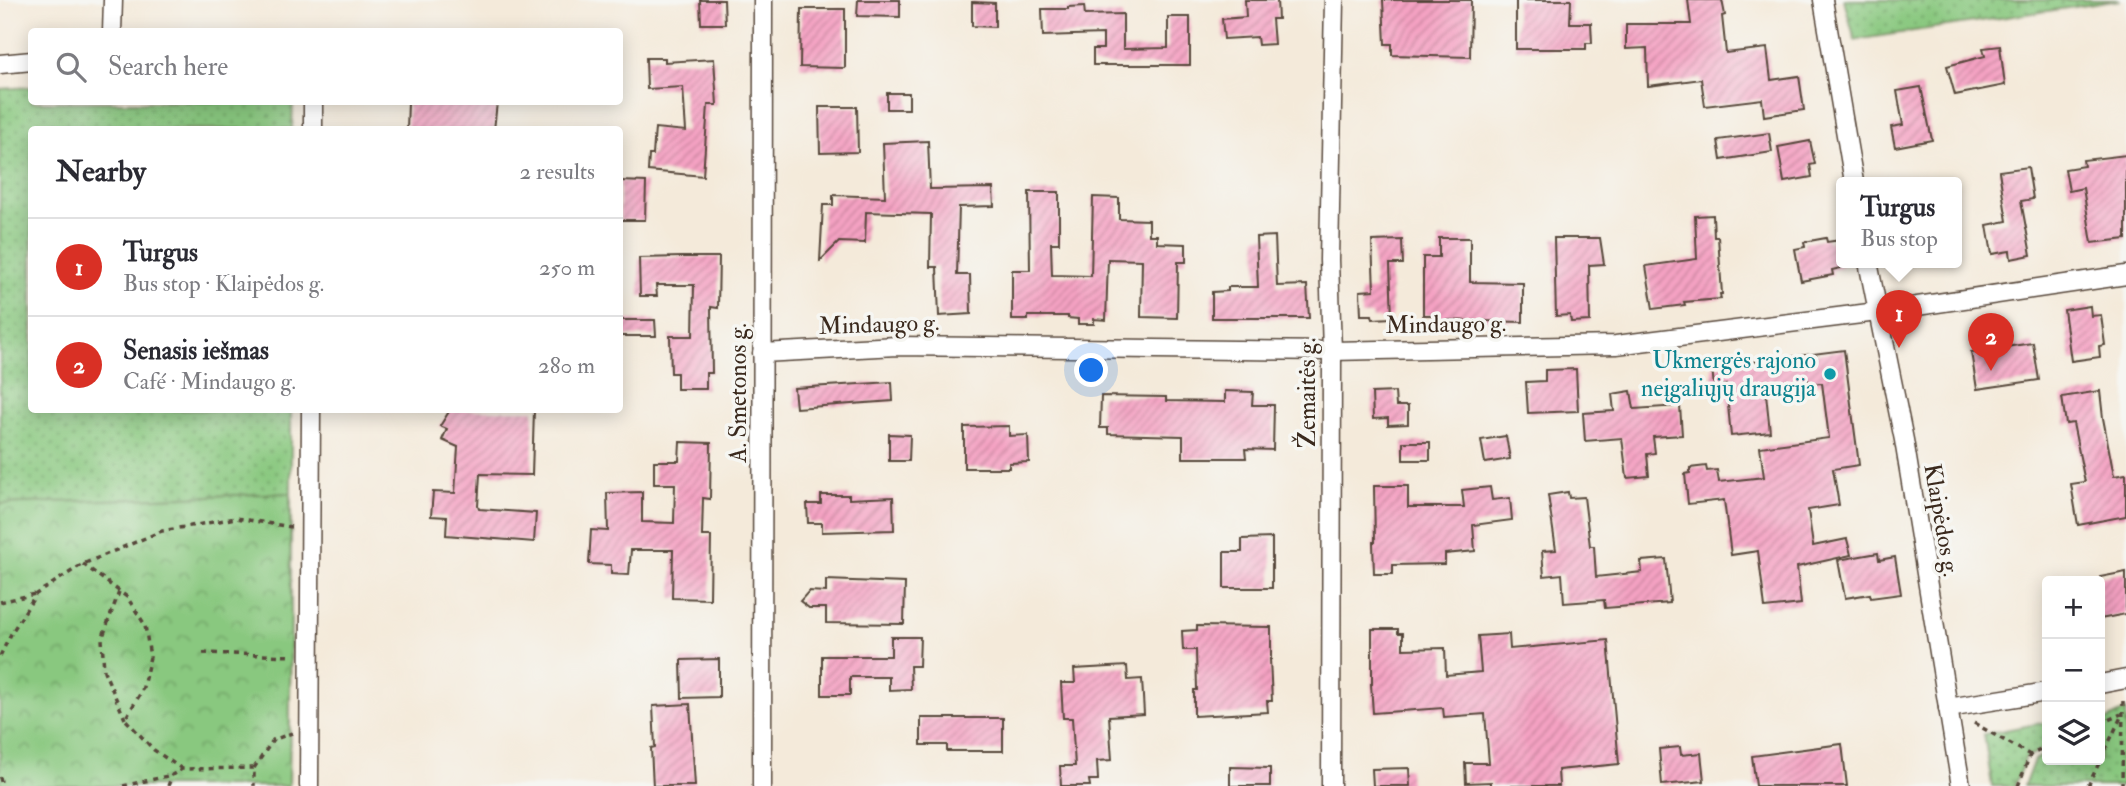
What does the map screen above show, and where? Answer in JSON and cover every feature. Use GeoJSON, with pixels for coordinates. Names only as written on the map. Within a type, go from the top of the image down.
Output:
{"type":"FeatureCollection","features":[{"type":"Feature","properties":{"kind":"street"},"geometry":{"type":"LineString","coordinates":[[112,28],[113,0]]}},
{"type":"Feature","properties":{"kind":"street","name":"A. Smetonos g."},"geometry":{"type":"LineString","coordinates":[[762,786],[763,0]]}},
{"type":"Feature","properties":{"kind":"street","name":"Žemaitės g."},"geometry":{"type":"LineString","coordinates":[[1331,786],[1332,351],[1329,260],[1334,0]]}},
{"type":"Feature","properties":{"kind":"street"},"geometry":{"type":"LineString","coordinates":[[1823,0],[1853,177]]}},
{"type":"Feature","properties":{"kind":"street"},"geometry":{"type":"LineString","coordinates":[[0,64],[28,61]]}},
{"type":"Feature","properties":{"kind":"street"},"geometry":{"type":"LineString","coordinates":[[313,105],[313,126]]}},
{"type":"Feature","properties":{"kind":"street","name":"Klaipėdos g."},"geometry":{"type":"LineString","coordinates":[[1869,268],[1904,440],[1962,786]]}},
{"type":"Feature","properties":{"kind":"street","name":"Mindaugo g."},"geometry":{"type":"LineString","coordinates":[[762,353],[897,346],[1332,351],[1616,345],[1877,312],[2126,275]]}},
{"type":"Feature","properties":{"kind":"street"},"geometry":{"type":"LineString","coordinates":[[309,786],[311,413]]}},
{"type":"Feature","properties":{"kind":"street"},"geometry":{"type":"LineString","coordinates":[[2105,683],[2124,680]]}},
{"type":"Feature","properties":{"kind":"street"},"geometry":{"type":"LineString","coordinates":[[1948,708],[2042,693]]}},
{"type":"Feature","properties":{"kind":"path"},"geometry":{"type":"LineString","coordinates":[[0,602],[36,594],[83,564],[162,531],[236,518],[310,528]]}},
{"type":"Feature","properties":{"kind":"path"},"geometry":{"type":"LineString","coordinates":[[83,564],[128,597],[145,625],[150,657],[142,691],[125,719]]}},
{"type":"Feature","properties":{"kind":"path"},"geometry":{"type":"LineString","coordinates":[[119,591],[102,639],[104,671],[125,719],[154,750],[182,769]]}},
{"type":"Feature","properties":{"kind":"path"},"geometry":{"type":"LineString","coordinates":[[0,656],[36,594]]}},
{"type":"Feature","properties":{"kind":"path"},"geometry":{"type":"LineString","coordinates":[[204,653],[294,656]]}},
{"type":"Feature","properties":{"kind":"path"},"geometry":{"type":"LineString","coordinates":[[2122,786],[2124,680]]}},
{"type":"Feature","properties":{"kind":"path"},"geometry":{"type":"LineString","coordinates":[[1948,708],[2030,755]]}},
{"type":"Feature","properties":{"kind":"path"},"geometry":{"type":"LineString","coordinates":[[2105,722],[2123,713]]}},
{"type":"Feature","properties":{"kind":"path"},"geometry":{"type":"LineString","coordinates":[[2088,786],[2123,713]]}},
{"type":"Feature","properties":{"kind":"path"},"geometry":{"type":"LineString","coordinates":[[254,786],[254,768],[273,740],[293,733]]}},
{"type":"Feature","properties":{"kind":"path"},"geometry":{"type":"LineString","coordinates":[[2018,786],[2030,755],[2042,749]]}},
{"type":"Feature","properties":{"kind":"path"},"geometry":{"type":"LineString","coordinates":[[123,786],[173,775],[182,769],[254,768]]}},
{"type":"Feature","properties":{"kind":"path"},"geometry":{"type":"LineString","coordinates":[[167,786],[173,775]]}},
{"type":"Feature","properties":{"kind":"path"},"geometry":{"type":"LineString","coordinates":[[0,777],[2,786]]}},
{"type":"Feature","properties":{"kind":"green space"},"geometry":{"type":"Polygon","coordinates":[[[1844,0],[2120,0],[1855,40],[1844,0]]]}},
{"type":"Feature","properties":{"kind":"green space"},"geometry":{"type":"Polygon","coordinates":[[[28,87],[28,105],[293,105],[292,126],[28,126],[28,413],[291,413],[289,786],[0,786],[0,89],[28,87]]]}},
{"type":"Feature","properties":{"kind":"green space"},"geometry":{"type":"Polygon","coordinates":[[[290,493],[289,786],[0,786],[0,504],[290,493]]]}},
{"type":"Feature","properties":{"kind":"green space"},"geometry":{"type":"Polygon","coordinates":[[[2126,710],[2126,786],[2024,786],[2034,760],[2042,756],[2042,765],[2105,765],[2105,721],[2126,710]]]}},
{"type":"Feature","properties":{"kind":"green space"},"geometry":{"type":"Polygon","coordinates":[[[2042,723],[2042,750],[2025,758],[2014,786],[1992,786],[1984,734],[2042,723]]]}},
{"type":"Feature","properties":{"kind":"building"},"geometry":{"type":"Polygon","coordinates":[[[700,0],[724,0],[725,24],[701,24],[700,0]]]}},
{"type":"Feature","properties":{"kind":"building"},"geometry":{"type":"Polygon","coordinates":[[[858,0],[900,0],[900,17],[857,16],[858,0]]]}},
{"type":"Feature","properties":{"kind":"building"},"geometry":{"type":"Polygon","coordinates":[[[1245,0],[1277,0],[1278,19],[1272,19],[1274,44],[1258,45],[1257,37],[1224,39],[1222,19],[1246,17],[1245,0]]]}},
{"type":"Feature","properties":{"kind":"building"},"geometry":{"type":"Polygon","coordinates":[[[1383,0],[1471,0],[1470,57],[1392,55],[1392,44],[1385,44],[1383,0]]]}},
{"type":"Feature","properties":{"kind":"building"},"geometry":{"type":"Polygon","coordinates":[[[1516,0],[1571,0],[1570,23],[1591,23],[1592,43],[1586,43],[1586,49],[1516,49],[1516,0]]]}},
{"type":"Feature","properties":{"kind":"building"},"geometry":{"type":"Polygon","coordinates":[[[1688,0],[1722,0],[1726,53],[1767,48],[1771,80],[1799,76],[1804,110],[1764,116],[1762,99],[1705,106],[1701,79],[1648,86],[1647,48],[1626,49],[1626,24],[1691,24],[1688,0]]]}},
{"type":"Feature","properties":{"kind":"building"},"geometry":{"type":"Polygon","coordinates":[[[972,2],[995,3],[995,27],[972,26],[972,2]]]}},
{"type":"Feature","properties":{"kind":"building"},"geometry":{"type":"Polygon","coordinates":[[[1084,6],[1085,15],[1123,14],[1123,49],[1168,48],[1168,17],[1190,17],[1190,65],[1093,65],[1093,49],[1103,49],[1103,34],[1043,36],[1042,9],[1084,6]]]}},
{"type":"Feature","properties":{"kind":"building"},"geometry":{"type":"Polygon","coordinates":[[[801,9],[845,9],[845,68],[800,67],[801,9]]]}},
{"type":"Feature","properties":{"kind":"building"},"geometry":{"type":"Polygon","coordinates":[[[2000,46],[2005,85],[1955,95],[1947,66],[1985,56],[1983,48],[2000,46]]]}},
{"type":"Feature","properties":{"kind":"building"},"geometry":{"type":"Polygon","coordinates":[[[646,58],[665,58],[665,62],[714,59],[717,105],[708,105],[703,176],[648,171],[649,155],[653,155],[655,128],[686,131],[683,87],[647,89],[646,58]]]}},
{"type":"Feature","properties":{"kind":"building"},"geometry":{"type":"Polygon","coordinates":[[[1921,87],[1932,140],[1895,147],[1891,127],[1903,125],[1897,91],[1921,87]]]}},
{"type":"Feature","properties":{"kind":"building"},"geometry":{"type":"Polygon","coordinates":[[[887,93],[909,93],[909,109],[887,109],[887,93]]]}},
{"type":"Feature","properties":{"kind":"building"},"geometry":{"type":"Polygon","coordinates":[[[408,105],[497,105],[494,126],[407,126],[408,105]]]}},
{"type":"Feature","properties":{"kind":"building"},"geometry":{"type":"Polygon","coordinates":[[[819,107],[857,107],[858,152],[820,153],[819,107]]]}},
{"type":"Feature","properties":{"kind":"building"},"geometry":{"type":"Polygon","coordinates":[[[1769,133],[1772,152],[1721,160],[1718,140],[1769,133]]]}},
{"type":"Feature","properties":{"kind":"building"},"geometry":{"type":"Polygon","coordinates":[[[928,141],[930,189],[993,188],[994,206],[959,207],[957,275],[970,275],[971,314],[939,316],[937,267],[930,267],[931,214],[866,212],[865,243],[839,242],[820,261],[823,205],[833,205],[833,195],[885,197],[883,143],[928,141]]]}},
{"type":"Feature","properties":{"kind":"building"},"geometry":{"type":"Polygon","coordinates":[[[1810,141],[1815,164],[1810,165],[1812,177],[1784,182],[1778,147],[1810,141]]]}},
{"type":"Feature","properties":{"kind":"building"},"geometry":{"type":"Polygon","coordinates":[[[2126,155],[2126,239],[2092,243],[2083,188],[2069,191],[2065,169],[2084,166],[2083,160],[2126,155]]]}},
{"type":"Feature","properties":{"kind":"building"},"geometry":{"type":"Polygon","coordinates":[[[2028,167],[2033,199],[2021,201],[2031,255],[2011,259],[2010,251],[1992,254],[1987,225],[2007,221],[1999,171],[2028,167]]]}},
{"type":"Feature","properties":{"kind":"building"},"geometry":{"type":"Polygon","coordinates":[[[623,181],[646,182],[645,220],[623,220],[623,181]]]}},
{"type":"Feature","properties":{"kind":"building"},"geometry":{"type":"Polygon","coordinates":[[[1029,192],[1059,192],[1059,243],[1051,243],[1052,275],[1091,276],[1093,197],[1119,198],[1119,219],[1149,220],[1149,235],[1157,235],[1157,243],[1186,244],[1186,262],[1178,262],[1177,318],[1141,317],[1142,260],[1108,259],[1106,320],[1094,319],[1094,324],[1078,324],[1078,319],[1068,316],[1028,316],[1028,320],[1012,320],[1012,270],[1030,270],[1029,192]]]}},
{"type":"Feature","properties":{"kind":"building"},"geometry":{"type":"Polygon","coordinates":[[[1713,215],[1714,237],[1718,237],[1721,299],[1684,302],[1685,305],[1653,309],[1646,266],[1697,259],[1695,216],[1713,215]]]}},
{"type":"Feature","properties":{"kind":"building"},"geometry":{"type":"Polygon","coordinates":[[[1275,236],[1277,286],[1307,285],[1309,318],[1212,318],[1212,292],[1228,291],[1228,287],[1258,287],[1256,237],[1275,236]]]}},
{"type":"Feature","properties":{"kind":"building"},"geometry":{"type":"Polygon","coordinates":[[[1439,238],[1470,238],[1470,282],[1523,283],[1523,322],[1435,320],[1435,315],[1423,315],[1423,257],[1439,257],[1439,238]]]}},
{"type":"Feature","properties":{"kind":"building"},"geometry":{"type":"Polygon","coordinates":[[[1554,238],[1600,238],[1604,264],[1589,265],[1590,321],[1571,322],[1570,315],[1556,316],[1554,238]]]}},
{"type":"Feature","properties":{"kind":"building"},"geometry":{"type":"Polygon","coordinates":[[[1826,238],[1827,242],[1836,241],[1836,268],[1841,268],[1832,270],[1833,275],[1801,281],[1795,249],[1805,247],[1804,242],[1826,238]]]}},
{"type":"Feature","properties":{"kind":"building"},"geometry":{"type":"Polygon","coordinates":[[[1402,240],[1403,264],[1390,264],[1392,318],[1373,319],[1372,315],[1361,315],[1360,291],[1374,290],[1372,241],[1402,240]]]}},
{"type":"Feature","properties":{"kind":"building"},"geometry":{"type":"Polygon","coordinates":[[[719,257],[718,308],[711,307],[712,373],[706,373],[706,389],[677,389],[677,373],[671,373],[670,336],[693,336],[694,285],[656,285],[657,296],[640,296],[639,258],[719,257]]]}},
{"type":"Feature","properties":{"kind":"building"},"geometry":{"type":"Polygon","coordinates":[[[2090,306],[2091,316],[2101,315],[2105,345],[2099,346],[2100,357],[2071,361],[2064,310],[2090,306]]]}},
{"type":"Feature","properties":{"kind":"building"},"geometry":{"type":"Polygon","coordinates":[[[623,320],[655,320],[656,336],[623,336],[623,320]]]}},
{"type":"Feature","properties":{"kind":"building"},"geometry":{"type":"Polygon","coordinates":[[[2033,343],[2039,380],[1977,389],[1971,352],[2033,343]]]}},
{"type":"Feature","properties":{"kind":"building"},"geometry":{"type":"Polygon","coordinates":[[[1844,350],[1859,465],[1833,469],[1839,505],[1808,510],[1813,546],[1847,539],[1851,555],[1797,567],[1801,604],[1765,608],[1758,551],[1731,555],[1724,500],[1688,504],[1685,474],[1690,473],[1690,468],[1706,466],[1707,471],[1717,470],[1719,482],[1764,477],[1760,447],[1829,438],[1822,383],[1808,384],[1808,380],[1765,384],[1770,432],[1731,436],[1726,385],[1714,387],[1712,367],[1844,350]]]}},
{"type":"Feature","properties":{"kind":"building"},"geometry":{"type":"Polygon","coordinates":[[[1576,369],[1578,411],[1528,413],[1526,382],[1545,381],[1545,370],[1576,369]]]}},
{"type":"Feature","properties":{"kind":"building"},"geometry":{"type":"Polygon","coordinates":[[[892,382],[893,401],[796,408],[794,388],[892,382]]]}},
{"type":"Feature","properties":{"kind":"building"},"geometry":{"type":"Polygon","coordinates":[[[1225,391],[1253,392],[1252,405],[1274,405],[1273,450],[1245,449],[1246,458],[1183,458],[1183,436],[1108,434],[1108,428],[1100,428],[1101,396],[1166,397],[1166,401],[1225,402],[1225,391]]]}},
{"type":"Feature","properties":{"kind":"building"},"geometry":{"type":"Polygon","coordinates":[[[1631,391],[1634,409],[1680,406],[1682,435],[1653,437],[1655,453],[1647,454],[1649,476],[1627,478],[1622,438],[1585,441],[1583,413],[1614,411],[1612,394],[1631,391]]]}},
{"type":"Feature","properties":{"kind":"building"},"geometry":{"type":"Polygon","coordinates":[[[2100,391],[2114,476],[2126,474],[2126,516],[2078,525],[2071,484],[2085,482],[2073,423],[2066,424],[2062,397],[2100,391]]]}},
{"type":"Feature","properties":{"kind":"building"},"geometry":{"type":"Polygon","coordinates":[[[1395,392],[1396,406],[1408,406],[1408,424],[1388,425],[1388,418],[1373,419],[1372,393],[1395,392]]]}},
{"type":"Feature","properties":{"kind":"building"},"geometry":{"type":"Polygon","coordinates":[[[448,413],[534,413],[532,475],[480,474],[478,506],[479,509],[536,513],[534,542],[446,535],[447,517],[431,516],[433,492],[455,493],[458,447],[442,440],[447,429],[440,426],[448,413]]]}},
{"type":"Feature","properties":{"kind":"building"},"geometry":{"type":"Polygon","coordinates":[[[1009,426],[1009,436],[1028,435],[1029,462],[1009,463],[1009,468],[964,468],[964,427],[1009,426]]]}},
{"type":"Feature","properties":{"kind":"building"},"geometry":{"type":"Polygon","coordinates":[[[889,434],[910,435],[909,461],[889,461],[889,434]]]}},
{"type":"Feature","properties":{"kind":"building"},"geometry":{"type":"Polygon","coordinates":[[[1506,436],[1510,459],[1485,463],[1481,440],[1506,436]]]}},
{"type":"Feature","properties":{"kind":"building"},"geometry":{"type":"Polygon","coordinates":[[[680,442],[711,443],[710,499],[703,498],[702,536],[711,536],[710,599],[672,598],[673,550],[631,550],[629,575],[611,574],[611,565],[589,564],[591,530],[608,531],[607,493],[642,492],[642,522],[674,523],[675,484],[654,484],[654,461],[679,461],[680,442]]]}},
{"type":"Feature","properties":{"kind":"building"},"geometry":{"type":"Polygon","coordinates":[[[1403,442],[1430,442],[1430,460],[1403,460],[1403,442]]]}},
{"type":"Feature","properties":{"kind":"building"},"geometry":{"type":"Polygon","coordinates":[[[1374,486],[1408,486],[1408,507],[1464,507],[1462,490],[1490,487],[1492,500],[1510,498],[1512,520],[1473,525],[1475,551],[1445,554],[1445,564],[1393,565],[1393,574],[1374,574],[1374,486]]]}},
{"type":"Feature","properties":{"kind":"building"},"geometry":{"type":"Polygon","coordinates":[[[1568,492],[1569,498],[1584,497],[1590,546],[1594,546],[1596,577],[1642,572],[1641,561],[1666,559],[1670,603],[1605,608],[1604,600],[1564,603],[1562,574],[1544,576],[1542,551],[1556,550],[1548,495],[1568,492]]]}},
{"type":"Feature","properties":{"kind":"building"},"geometry":{"type":"Polygon","coordinates":[[[821,495],[849,495],[849,499],[893,497],[894,530],[822,532],[822,523],[808,523],[807,504],[821,504],[821,495]]]}},
{"type":"Feature","properties":{"kind":"building"},"geometry":{"type":"Polygon","coordinates":[[[1272,538],[1272,588],[1224,588],[1224,552],[1242,552],[1242,539],[1272,538]]]}},
{"type":"Feature","properties":{"kind":"building"},"geometry":{"type":"Polygon","coordinates":[[[1878,553],[1879,560],[1895,557],[1901,594],[1871,598],[1870,594],[1845,598],[1838,560],[1878,553]]]}},
{"type":"Feature","properties":{"kind":"building"},"geometry":{"type":"Polygon","coordinates":[[[2126,572],[2126,614],[2105,618],[2105,576],[2126,572]]]}},
{"type":"Feature","properties":{"kind":"building"},"geometry":{"type":"Polygon","coordinates":[[[826,580],[905,583],[904,624],[826,623],[826,608],[809,608],[800,601],[809,591],[826,592],[826,580]]]}},
{"type":"Feature","properties":{"kind":"building"},"geometry":{"type":"Polygon","coordinates":[[[1197,626],[1271,627],[1272,701],[1267,701],[1268,712],[1194,716],[1194,690],[1197,690],[1196,650],[1183,650],[1182,631],[1197,630],[1197,626]]]}},
{"type":"Feature","properties":{"kind":"building"},"geometry":{"type":"Polygon","coordinates":[[[1372,629],[1398,629],[1398,633],[1403,633],[1403,649],[1445,648],[1446,675],[1481,672],[1478,636],[1509,634],[1510,649],[1608,640],[1619,764],[1558,770],[1559,786],[1491,786],[1491,782],[1466,783],[1465,763],[1489,763],[1485,714],[1444,717],[1443,708],[1373,713],[1372,629]]]}},
{"type":"Feature","properties":{"kind":"building"},"geometry":{"type":"Polygon","coordinates":[[[891,637],[920,637],[919,666],[910,666],[911,689],[889,690],[889,677],[850,677],[850,695],[822,695],[822,656],[891,656],[891,637]]]}},
{"type":"Feature","properties":{"kind":"building"},"geometry":{"type":"Polygon","coordinates":[[[719,659],[719,697],[682,698],[681,660],[719,659]]]}},
{"type":"Feature","properties":{"kind":"building"},"geometry":{"type":"Polygon","coordinates":[[[1127,666],[1128,680],[1142,679],[1144,714],[1109,716],[1112,760],[1097,761],[1098,780],[1089,780],[1090,786],[1061,786],[1060,766],[1075,766],[1072,718],[1063,718],[1061,683],[1075,683],[1074,669],[1127,666]]]}},
{"type":"Feature","properties":{"kind":"building"},"geometry":{"type":"Polygon","coordinates":[[[690,704],[695,786],[653,786],[653,706],[690,704]]]}},
{"type":"Feature","properties":{"kind":"building"},"geometry":{"type":"Polygon","coordinates":[[[921,718],[1003,718],[1003,751],[947,751],[947,745],[921,745],[921,718]]]}},
{"type":"Feature","properties":{"kind":"building"},"geometry":{"type":"Polygon","coordinates":[[[1842,744],[1847,786],[1756,786],[1752,756],[1842,744]]]}},
{"type":"Feature","properties":{"kind":"building"},"geometry":{"type":"Polygon","coordinates":[[[1680,747],[1681,755],[1701,753],[1704,781],[1662,785],[1659,749],[1680,747]]]}},
{"type":"Feature","properties":{"kind":"building"},"geometry":{"type":"Polygon","coordinates":[[[1230,767],[1270,768],[1270,786],[1230,786],[1230,767]]]}},
{"type":"Feature","properties":{"kind":"building"},"geometry":{"type":"Polygon","coordinates":[[[1409,768],[1410,786],[1373,786],[1372,769],[1409,768]]]}},
{"type":"Feature","properties":{"kind":"place","name":"Turgus"},"geometry":{"type":"Point","coordinates":[1899,348]}},
{"type":"Feature","properties":{"kind":"place","name":"Senasis iešmas"},"geometry":{"type":"Point","coordinates":[1991,371]}},
{"type":"Feature","properties":{"kind":"place","name":"Ukmergės rajono neįgaliųjų draugija"},"geometry":{"type":"Point","coordinates":[1830,374]}}]}
